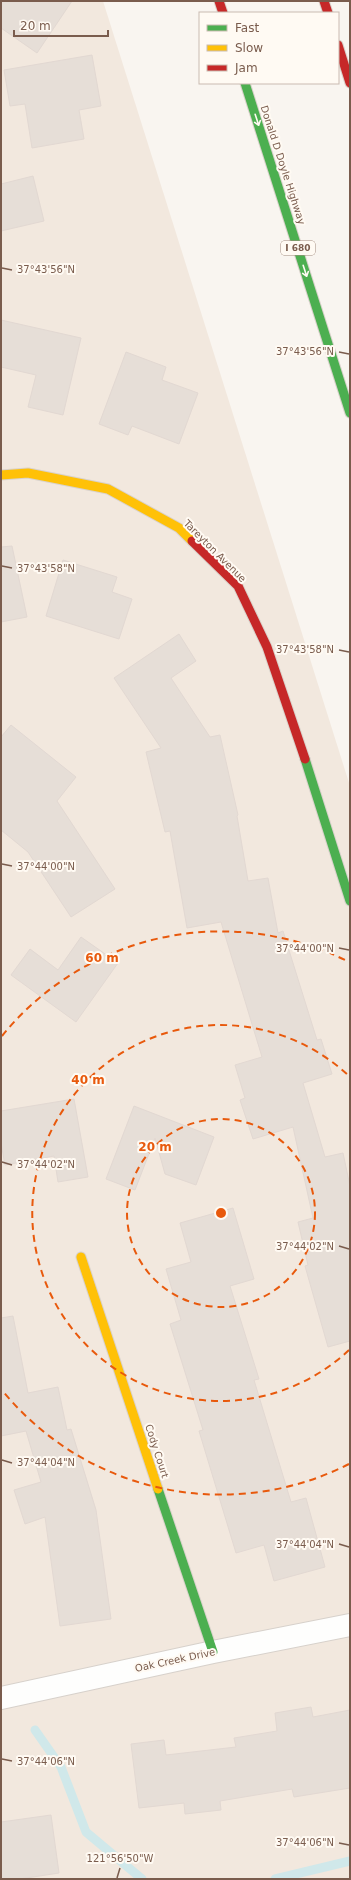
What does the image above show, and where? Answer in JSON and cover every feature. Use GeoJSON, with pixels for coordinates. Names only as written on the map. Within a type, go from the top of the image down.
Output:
{"type":"FeatureCollection","features":[{"type":"Feature","properties":{"kind":"main road"},"geometry":{"type":"LineString","coordinates":[[219,1],[223,12]]}},
{"type":"Feature","properties":{"kind":"main road"},"geometry":{"type":"LineString","coordinates":[[324,1],[328,12]]}},
{"type":"Feature","properties":{"kind":"main road"},"geometry":{"type":"LineString","coordinates":[[339,48],[350,83]]}},
{"type":"Feature","properties":{"kind":"main road","name":"Donald D Doyle Highway"},"geometry":{"type":"LineString","coordinates":[[245,84],[350,413]]}},
{"type":"Feature","properties":{"kind":"main road","name":"Tareyton Avenue"},"geometry":{"type":"LineString","coordinates":[[1,475],[28,473],[108,489],[179,528],[238,586],[267,647],[289,710],[350,901]]}},
{"type":"Feature","properties":{"kind":"main road","name":"Cody Court"},"geometry":{"type":"LineString","coordinates":[[81,1256],[212,1652]]}},
{"type":"Feature","properties":{"kind":"street","name":"Oak Creek Drive"},"geometry":{"type":"LineString","coordinates":[[1,1698],[212,1652],[350,1625]]}},
{"type":"Feature","properties":{"kind":"shaded area"},"geometry":{"type":"Polygon","coordinates":[[[1,1],[103,1],[350,786],[350,1879],[1,1879],[1,1]]]}},
{"type":"Feature","properties":{"kind":"building"},"geometry":{"type":"Polygon","coordinates":[[[1,1],[72,1],[37,53],[1,28],[1,1]]]}},
{"type":"Feature","properties":{"kind":"building"},"geometry":{"type":"Polygon","coordinates":[[[92,55],[101,106],[79,110],[84,139],[32,148],[25,104],[10,106],[4,70],[92,55]]]}},
{"type":"Feature","properties":{"kind":"building"},"geometry":{"type":"Polygon","coordinates":[[[33,176],[44,221],[1,231],[1,184],[33,176]]]}},
{"type":"Feature","properties":{"kind":"building"},"geometry":{"type":"Polygon","coordinates":[[[1,320],[81,338],[63,415],[28,407],[36,375],[1,367],[1,320]]]}},
{"type":"Feature","properties":{"kind":"building"},"geometry":{"type":"Polygon","coordinates":[[[126,352],[166,367],[162,380],[198,393],[179,444],[132,426],[128,435],[99,424],[126,352]]]}},
{"type":"Feature","properties":{"kind":"building"},"geometry":{"type":"Polygon","coordinates":[[[12,546],[27,617],[1,622],[1,547],[12,546]]]}},
{"type":"Feature","properties":{"kind":"building"},"geometry":{"type":"Polygon","coordinates":[[[63,560],[117,577],[112,592],[132,599],[119,639],[46,616],[63,560]]]}},
{"type":"Feature","properties":{"kind":"building"},"geometry":{"type":"Polygon","coordinates":[[[179,634],[196,661],[171,678],[210,737],[220,735],[238,815],[248,881],[268,878],[278,933],[283,931],[317,1040],[321,1039],[332,1074],[303,1083],[325,1157],[343,1153],[350,1186],[350,1341],[328,1347],[305,1266],[308,1265],[298,1222],[313,1218],[293,1127],[253,1139],[240,1100],[245,1098],[235,1065],[262,1057],[221,922],[187,928],[170,831],[165,832],[146,752],[161,748],[114,678],[179,634]]]}},
{"type":"Feature","properties":{"kind":"building"},"geometry":{"type":"Polygon","coordinates":[[[11,725],[76,777],[57,801],[115,889],[71,917],[28,852],[1,830],[1,737],[11,725]]]}},
{"type":"Feature","properties":{"kind":"building"},"geometry":{"type":"Polygon","coordinates":[[[81,937],[118,963],[76,1022],[11,975],[30,949],[58,970],[81,937]]]}},
{"type":"Feature","properties":{"kind":"building"},"geometry":{"type":"Polygon","coordinates":[[[74,1099],[88,1177],[58,1182],[54,1156],[5,1165],[1,1143],[1,1111],[74,1099]]]}},
{"type":"Feature","properties":{"kind":"building"},"geometry":{"type":"Polygon","coordinates":[[[134,1106],[214,1137],[196,1185],[165,1174],[155,1138],[135,1190],[106,1179],[134,1106]]]}},
{"type":"Feature","properties":{"kind":"building"},"geometry":{"type":"Polygon","coordinates":[[[233,1208],[254,1279],[230,1286],[259,1379],[254,1380],[291,1502],[306,1498],[325,1567],[274,1581],[264,1545],[236,1553],[199,1431],[203,1430],[170,1324],[181,1320],[166,1269],[191,1262],[180,1223],[233,1208]]]}},
{"type":"Feature","properties":{"kind":"building"},"geometry":{"type":"Polygon","coordinates":[[[13,1316],[28,1393],[58,1387],[67,1430],[71,1429],[96,1510],[111,1619],[60,1626],[45,1517],[25,1524],[14,1490],[41,1482],[26,1431],[1,1436],[1,1318],[13,1316]]]}},
{"type":"Feature","properties":{"kind":"building"},"geometry":{"type":"Polygon","coordinates":[[[311,1707],[313,1717],[350,1710],[350,1788],[294,1797],[292,1789],[220,1801],[221,1810],[185,1814],[184,1803],[139,1808],[131,1744],[164,1740],[166,1755],[236,1747],[234,1738],[277,1731],[275,1713],[311,1707]]]}},
{"type":"Feature","properties":{"kind":"building"},"geometry":{"type":"Polygon","coordinates":[[[51,1815],[59,1873],[20,1879],[1,1879],[1,1822],[51,1815]]]}},
{"type":"Feature","properties":{"kind":"waterway"},"geometry":{"type":"LineString","coordinates":[[35,1730],[61,1767],[86,1832],[142,1879]]}},
{"type":"Feature","properties":{"kind":"waterway"},"geometry":{"type":"LineString","coordinates":[[275,1879],[350,1861]]}},
{"type":"Feature","properties":{"kind":"traffic: fast"},"geometry":{"type":"LineString","coordinates":[[245,84],[350,413]]}},
{"type":"Feature","properties":{"kind":"traffic: fast"},"geometry":{"type":"LineString","coordinates":[[305,759],[350,901]]}},
{"type":"Feature","properties":{"kind":"traffic: fast"},"geometry":{"type":"LineString","coordinates":[[158,1489],[213,1652]]}},
{"type":"Feature","properties":{"kind":"traffic: slow"},"geometry":{"type":"LineString","coordinates":[[1,475],[28,473],[108,489],[179,528],[192,541]]}},
{"type":"Feature","properties":{"kind":"traffic: slow"},"geometry":{"type":"LineString","coordinates":[[81,1257],[158,1489]]}},
{"type":"Feature","properties":{"kind":"traffic: jam"},"geometry":{"type":"LineString","coordinates":[[219,1],[223,12]]}},
{"type":"Feature","properties":{"kind":"traffic: jam"},"geometry":{"type":"LineString","coordinates":[[324,1],[328,12]]}},
{"type":"Feature","properties":{"kind":"traffic: jam"},"geometry":{"type":"LineString","coordinates":[[339,48],[350,83]]}},
{"type":"Feature","properties":{"kind":"traffic: jam"},"geometry":{"type":"LineString","coordinates":[[192,541],[238,586],[267,647],[305,759]]}}]}
